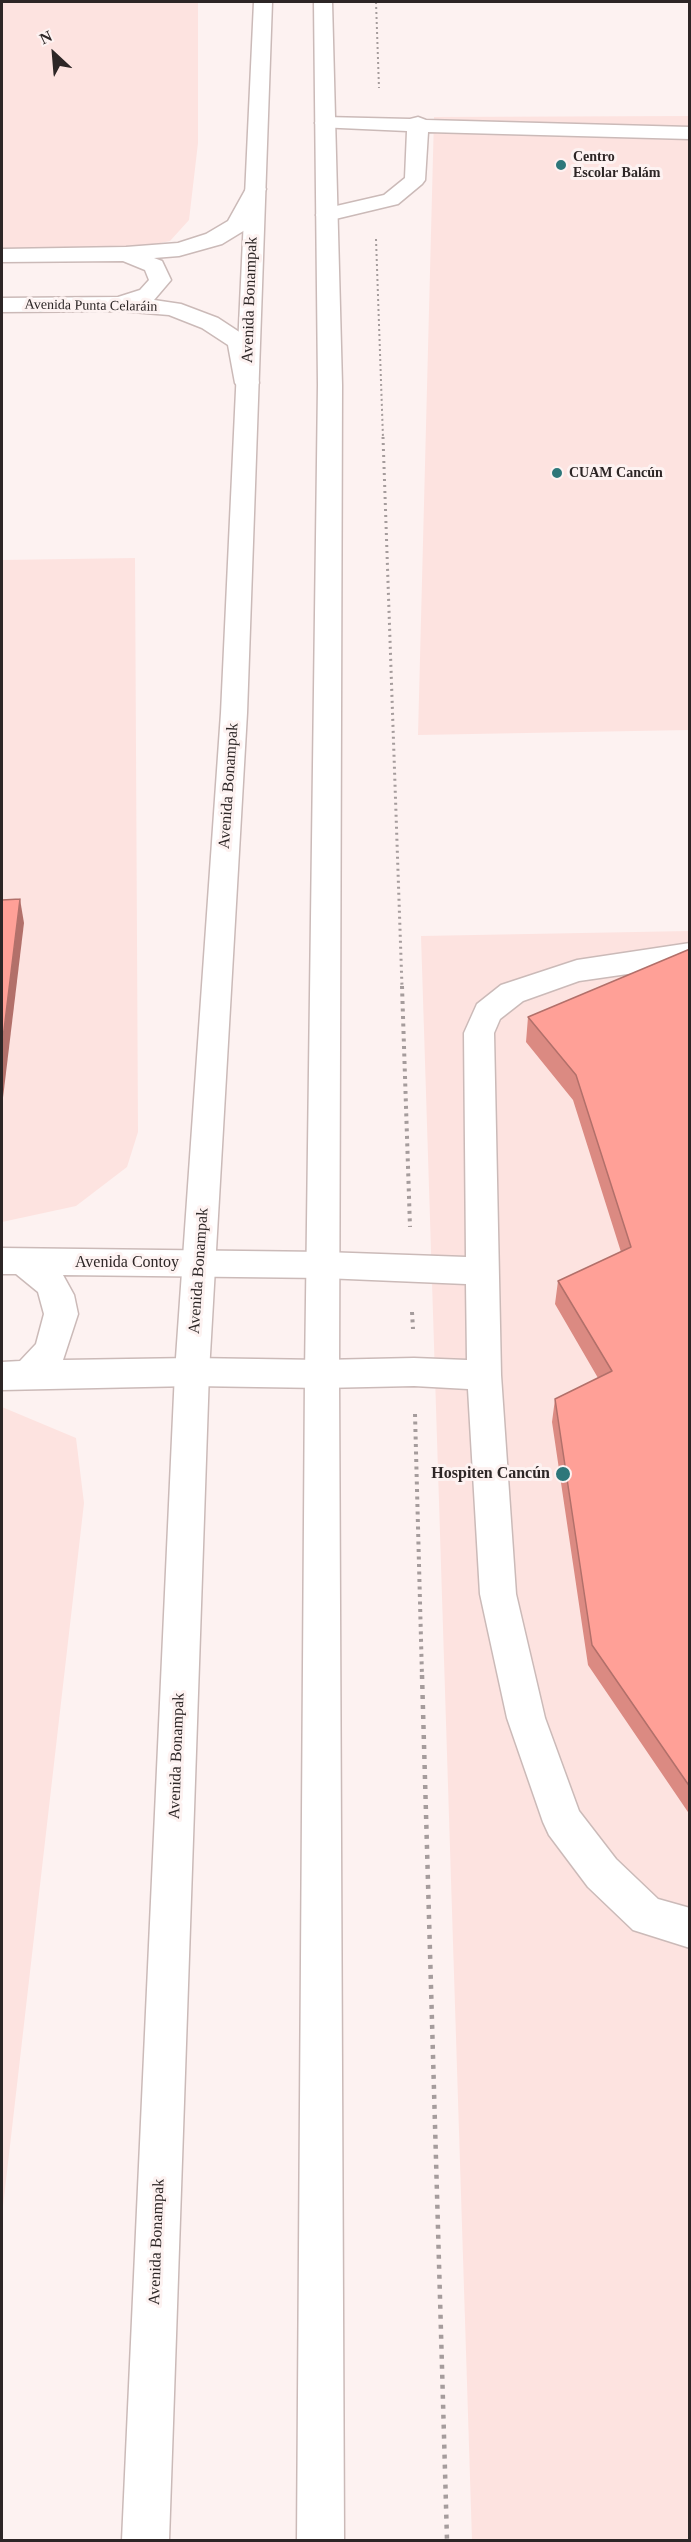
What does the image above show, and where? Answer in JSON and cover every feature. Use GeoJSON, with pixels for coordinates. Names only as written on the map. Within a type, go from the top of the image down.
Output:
{"type":"FeatureCollection","features":[{"type":"Feature","properties":{"kind":"main road","name":"Avenida Bonampak"},"geometry":{"type":"LineString","coordinates":[[145,2541],[192,1372],[234,713],[263,2]]}},
{"type":"Feature","properties":{"kind":"main road"},"geometry":{"type":"LineString","coordinates":[[321,2541],[322,1374],[330,395],[323,2]]}},
{"type":"Feature","properties":{"kind":"main road"},"geometry":{"type":"LineString","coordinates":[[325,123],[418,123],[690,133]]}},
{"type":"Feature","properties":{"kind":"main road"},"geometry":{"type":"LineString","coordinates":[[327,214],[391,200],[415,180],[418,123]]}},
{"type":"Feature","properties":{"kind":"main road"},"geometry":{"type":"LineString","coordinates":[[2,255],[126,254],[178,249],[214,239],[237,225],[255,189]]}},
{"type":"Feature","properties":{"kind":"main road"},"geometry":{"type":"LineString","coordinates":[[120,304],[148,295],[160,280],[154,266],[126,254]]}},
{"type":"Feature","properties":{"kind":"main road","name":"Avenida Punta Celaráin"},"geometry":{"type":"LineString","coordinates":[[2,305],[120,304],[172,309],[210,323],[239,342],[247,383]]}},
{"type":"Feature","properties":{"kind":"main road"},"geometry":{"type":"LineString","coordinates":[[690,954],[577,971],[512,993],[488,1012],[479,1033],[484,1375],[498,1594],[526,1718],[563,1822],[602,1873],[647,1916],[690,1928]]}},
{"type":"Feature","properties":{"kind":"main road"},"geometry":{"type":"LineString","coordinates":[[13,1262],[50,1282],[57,1295],[61,1314],[51,1350],[15,1376]]}},
{"type":"Feature","properties":{"kind":"main road","name":"Avenida Contoy"},"geometry":{"type":"LineString","coordinates":[[13,1262],[324,1265],[484,1271]]}},
{"type":"Feature","properties":{"kind":"main road"},"geometry":{"type":"LineString","coordinates":[[15,1376],[192,1372],[322,1374],[414,1372],[484,1375]]}},
{"type":"Feature","properties":{"kind":"shaded area"},"geometry":{"type":"Polygon","coordinates":[[[2,2],[198,2],[198,143],[189,220],[170,241],[132,249],[2,249],[2,2]]]}},
{"type":"Feature","properties":{"kind":"shaded area","name":"CUAM Cancún"},"geometry":{"type":"Polygon","coordinates":[[[689,116],[689,730],[418,735],[434,117],[689,116]]]}},
{"type":"Feature","properties":{"kind":"shaded area"},"geometry":{"type":"Polygon","coordinates":[[[135,558],[138,1132],[127,1167],[76,1206],[2,1222],[2,560],[135,558]]]}},
{"type":"Feature","properties":{"kind":"shaded area","name":"Hospiten Cancún"},"geometry":{"type":"Polygon","coordinates":[[[689,931],[689,2540],[472,2540],[421,936],[689,931]]]}},
{"type":"Feature","properties":{"kind":"shaded area"},"geometry":{"type":"Polygon","coordinates":[[[2,1407],[76,1438],[84,1503],[2,2215],[2,1407]]]}},
{"type":"Feature","properties":{"kind":"building"},"geometry":{"type":"Polygon","coordinates":[[[20,899],[2,1046],[2,900],[20,899]]]}},
{"type":"Feature","properties":{"kind":"building"},"geometry":{"type":"Polygon","coordinates":[[[690,949],[690,1787],[592,1645],[555,1399],[612,1371],[558,1281],[631,1247],[576,1075],[528,1017],[690,949]]]}},
{"type":"Feature","properties":{"kind":"place","name":"Centro Escolar Balám"},"geometry":{"type":"Point","coordinates":[561,165]}},
{"type":"Feature","properties":{"kind":"place","name":"CUAM Cancún"},"geometry":{"type":"Point","coordinates":[557,473]}},
{"type":"Feature","properties":{"kind":"place","name":"Hospiten Cancún"},"geometry":{"type":"Point","coordinates":[563,1474]}}]}
